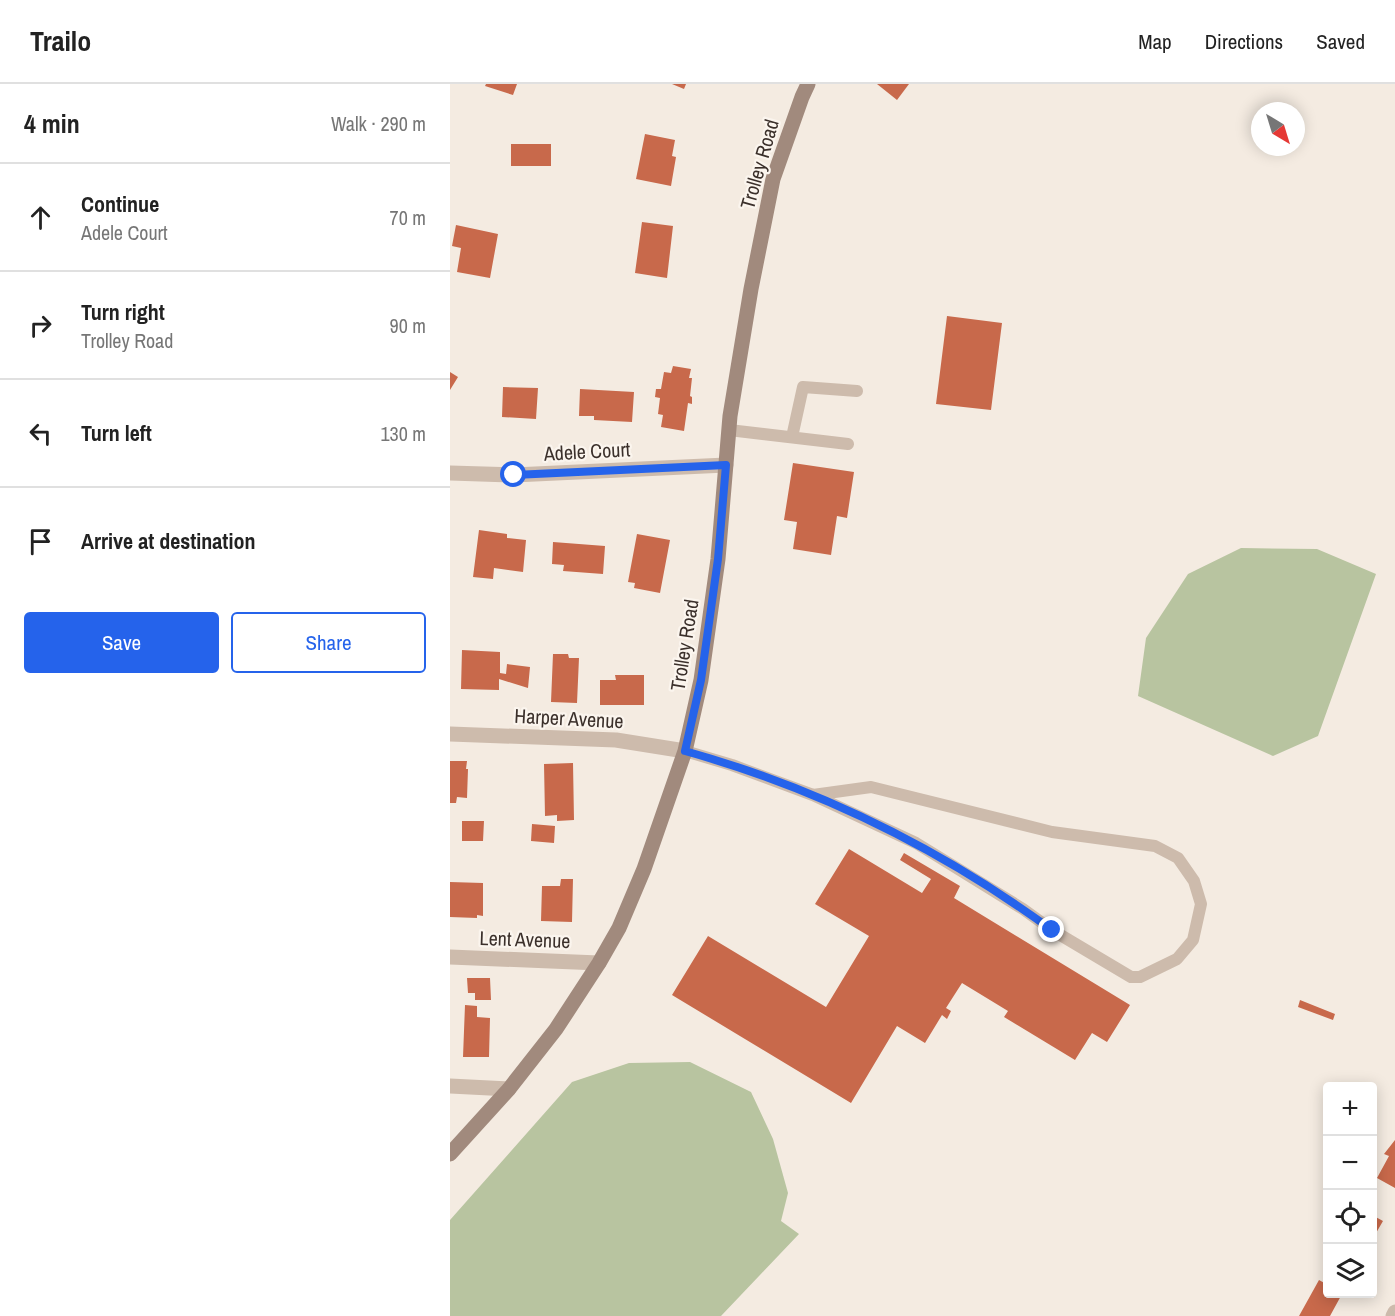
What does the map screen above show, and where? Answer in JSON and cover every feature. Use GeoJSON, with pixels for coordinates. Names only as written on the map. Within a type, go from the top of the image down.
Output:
{"type":"FeatureCollection","features":[{"type":"Feature","properties":{"kind":"street","name":"Trolley Road"},"geometry":{"type":"LineString","coordinates":[[450,1154],[508,1089],[556,1029],[599,963],[619,928],[644,869],[685,751],[701,680],[718,559],[729,430],[751,290],[773,179],[801,97],[808,84]]}},
{"type":"Feature","properties":{"kind":"street","name":"Adele Court"},"geometry":{"type":"LineString","coordinates":[[450,473],[514,475],[726,465]]}},
{"type":"Feature","properties":{"kind":"street","name":"Harper Avenue"},"geometry":{"type":"LineString","coordinates":[[450,734],[616,740],[685,751]]}},
{"type":"Feature","properties":{"kind":"street","name":"Lent Avenue"},"geometry":{"type":"LineString","coordinates":[[450,957],[599,963]]}},
{"type":"Feature","properties":{"kind":"street"},"geometry":{"type":"LineString","coordinates":[[450,1086],[508,1089]]}},
{"type":"Feature","properties":{"kind":"street"},"geometry":{"type":"LineString","coordinates":[[1393,1316],[1395,1312]]}},
{"type":"Feature","properties":{"kind":"lane"},"geometry":{"type":"LineString","coordinates":[[792,437],[803,387],[857,391]]}},
{"type":"Feature","properties":{"kind":"lane"},"geometry":{"type":"LineString","coordinates":[[729,430],[848,444]]}},
{"type":"Feature","properties":{"kind":"lane"},"geometry":{"type":"LineString","coordinates":[[685,751],[732,765],[813,795],[916,843],[1023,909],[1052,930],[1131,977],[1140,977],[1178,960],[1193,940],[1201,904],[1194,881],[1178,858],[1155,846],[1052,832],[871,787],[813,795]]}},
{"type":"Feature","properties":{"kind":"green space"},"geometry":{"type":"Polygon","coordinates":[[[1241,548],[1317,549],[1376,574],[1318,736],[1273,756],[1138,696],[1146,638],[1188,574],[1241,548]]]}},
{"type":"Feature","properties":{"kind":"green space"},"geometry":{"type":"Polygon","coordinates":[[[690,1062],[751,1092],[773,1139],[788,1193],[781,1221],[799,1234],[721,1316],[450,1316],[450,1220],[572,1082],[629,1063],[690,1062]]]}},
{"type":"Feature","properties":{"kind":"building"},"geometry":{"type":"Polygon","coordinates":[[[486,84],[517,84],[513,95],[485,86],[486,84]]]}},
{"type":"Feature","properties":{"kind":"building"},"geometry":{"type":"Polygon","coordinates":[[[672,84],[686,84],[684,89],[672,84]]]}},
{"type":"Feature","properties":{"kind":"building"},"geometry":{"type":"Polygon","coordinates":[[[877,84],[909,84],[897,100],[877,84]]]}},
{"type":"Feature","properties":{"kind":"building"},"geometry":{"type":"Polygon","coordinates":[[[645,134],[675,140],[672,156],[676,157],[671,186],[636,179],[645,134]]]}},
{"type":"Feature","properties":{"kind":"building"},"geometry":{"type":"Polygon","coordinates":[[[511,144],[551,144],[551,166],[511,166],[511,144]]]}},
{"type":"Feature","properties":{"kind":"building"},"geometry":{"type":"Polygon","coordinates":[[[642,222],[673,226],[667,278],[635,273],[642,222]]]}},
{"type":"Feature","properties":{"kind":"building"},"geometry":{"type":"Polygon","coordinates":[[[456,225],[498,234],[490,278],[457,272],[461,248],[452,246],[456,225]]]}},
{"type":"Feature","properties":{"kind":"building"},"geometry":{"type":"Polygon","coordinates":[[[947,316],[1002,323],[991,410],[936,404],[947,316]]]}},
{"type":"Feature","properties":{"kind":"building"},"geometry":{"type":"Polygon","coordinates":[[[673,366],[691,369],[689,378],[692,378],[690,396],[692,404],[688,403],[684,431],[661,427],[663,415],[658,414],[660,398],[655,397],[656,389],[661,389],[664,372],[671,373],[673,366]]]}},
{"type":"Feature","properties":{"kind":"building"},"geometry":{"type":"Polygon","coordinates":[[[450,372],[458,377],[450,390],[450,372]]]}},
{"type":"Feature","properties":{"kind":"building"},"geometry":{"type":"Polygon","coordinates":[[[503,387],[538,388],[536,419],[502,417],[503,387]]]}},
{"type":"Feature","properties":{"kind":"building"},"geometry":{"type":"Polygon","coordinates":[[[580,389],[634,392],[632,422],[594,420],[594,416],[579,416],[580,389]]]}},
{"type":"Feature","properties":{"kind":"building"},"geometry":{"type":"Polygon","coordinates":[[[793,463],[854,472],[847,518],[837,516],[831,555],[793,549],[797,522],[784,520],[793,463]]]}},
{"type":"Feature","properties":{"kind":"building"},"geometry":{"type":"Polygon","coordinates":[[[479,530],[507,534],[507,538],[526,540],[523,572],[494,568],[493,579],[473,577],[479,530]]]}},
{"type":"Feature","properties":{"kind":"building"},"geometry":{"type":"Polygon","coordinates":[[[637,534],[670,540],[660,593],[634,588],[635,583],[628,582],[637,534]]]}},
{"type":"Feature","properties":{"kind":"building"},"geometry":{"type":"Polygon","coordinates":[[[553,542],[605,546],[603,574],[563,571],[564,565],[552,564],[553,542]]]}},
{"type":"Feature","properties":{"kind":"building"},"geometry":{"type":"Polygon","coordinates":[[[462,650],[500,652],[500,673],[506,674],[507,664],[530,667],[528,688],[499,679],[499,690],[461,689],[462,650]]]}},
{"type":"Feature","properties":{"kind":"building"},"geometry":{"type":"Polygon","coordinates":[[[553,654],[568,654],[569,658],[579,658],[577,703],[551,702],[553,654]]]}},
{"type":"Feature","properties":{"kind":"building"},"geometry":{"type":"Polygon","coordinates":[[[615,675],[644,675],[644,705],[600,705],[600,680],[616,680],[615,675]]]}},
{"type":"Feature","properties":{"kind":"building"},"geometry":{"type":"Polygon","coordinates":[[[450,761],[467,761],[467,798],[457,797],[456,803],[450,803],[450,761]]]}},
{"type":"Feature","properties":{"kind":"building"},"geometry":{"type":"Polygon","coordinates":[[[573,763],[574,820],[557,821],[557,815],[545,816],[544,764],[573,763]]]}},
{"type":"Feature","properties":{"kind":"building"},"geometry":{"type":"Polygon","coordinates":[[[462,821],[484,821],[483,841],[462,841],[462,821]]]}},
{"type":"Feature","properties":{"kind":"building"},"geometry":{"type":"Polygon","coordinates":[[[532,824],[555,826],[554,843],[531,841],[532,824]]]}},
{"type":"Feature","properties":{"kind":"building"},"geometry":{"type":"Polygon","coordinates":[[[849,849],[922,893],[931,879],[900,860],[904,853],[960,886],[954,898],[1130,1005],[1107,1042],[1092,1033],[1075,1060],[1004,1017],[1008,1011],[962,983],[946,1008],[951,1011],[947,1019],[942,1015],[925,1043],[897,1026],[851,1103],[672,995],[708,936],[826,1007],[869,936],[815,904],[849,849]]]}},
{"type":"Feature","properties":{"kind":"building"},"geometry":{"type":"Polygon","coordinates":[[[561,879],[573,879],[572,922],[541,921],[542,886],[560,886],[561,879]]]}},
{"type":"Feature","properties":{"kind":"building"},"geometry":{"type":"Polygon","coordinates":[[[450,882],[483,883],[483,916],[477,915],[477,918],[450,917],[450,882]]]}},
{"type":"Feature","properties":{"kind":"building"},"geometry":{"type":"Polygon","coordinates":[[[467,978],[490,978],[491,1000],[475,1000],[475,993],[468,993],[467,978]]]}},
{"type":"Feature","properties":{"kind":"building"},"geometry":{"type":"Polygon","coordinates":[[[1300,1000],[1335,1014],[1333,1020],[1298,1007],[1300,1000]]]}},
{"type":"Feature","properties":{"kind":"building"},"geometry":{"type":"Polygon","coordinates":[[[465,1005],[477,1006],[477,1017],[490,1018],[489,1057],[463,1057],[465,1005]]]}},
{"type":"Feature","properties":{"kind":"building"},"geometry":{"type":"Polygon","coordinates":[[[1395,1140],[1395,1188],[1377,1178],[1389,1156],[1384,1154],[1395,1140]]]}},
{"type":"Feature","properties":{"kind":"building"},"geometry":{"type":"Polygon","coordinates":[[[1377,1218],[1383,1221],[1377,1231],[1377,1218]]]}},
{"type":"Feature","properties":{"kind":"building"},"geometry":{"type":"Polygon","coordinates":[[[1319,1280],[1323,1282],[1323,1298],[1340,1298],[1330,1316],[1299,1316],[1319,1280]]]}},
{"type":"Feature","properties":{"kind":"route"},"geometry":{"type":"LineString","coordinates":[[514,475],[726,465],[718,559],[701,680],[685,751],[732,765],[813,795],[916,843],[1023,909],[1052,930]]}}]}
